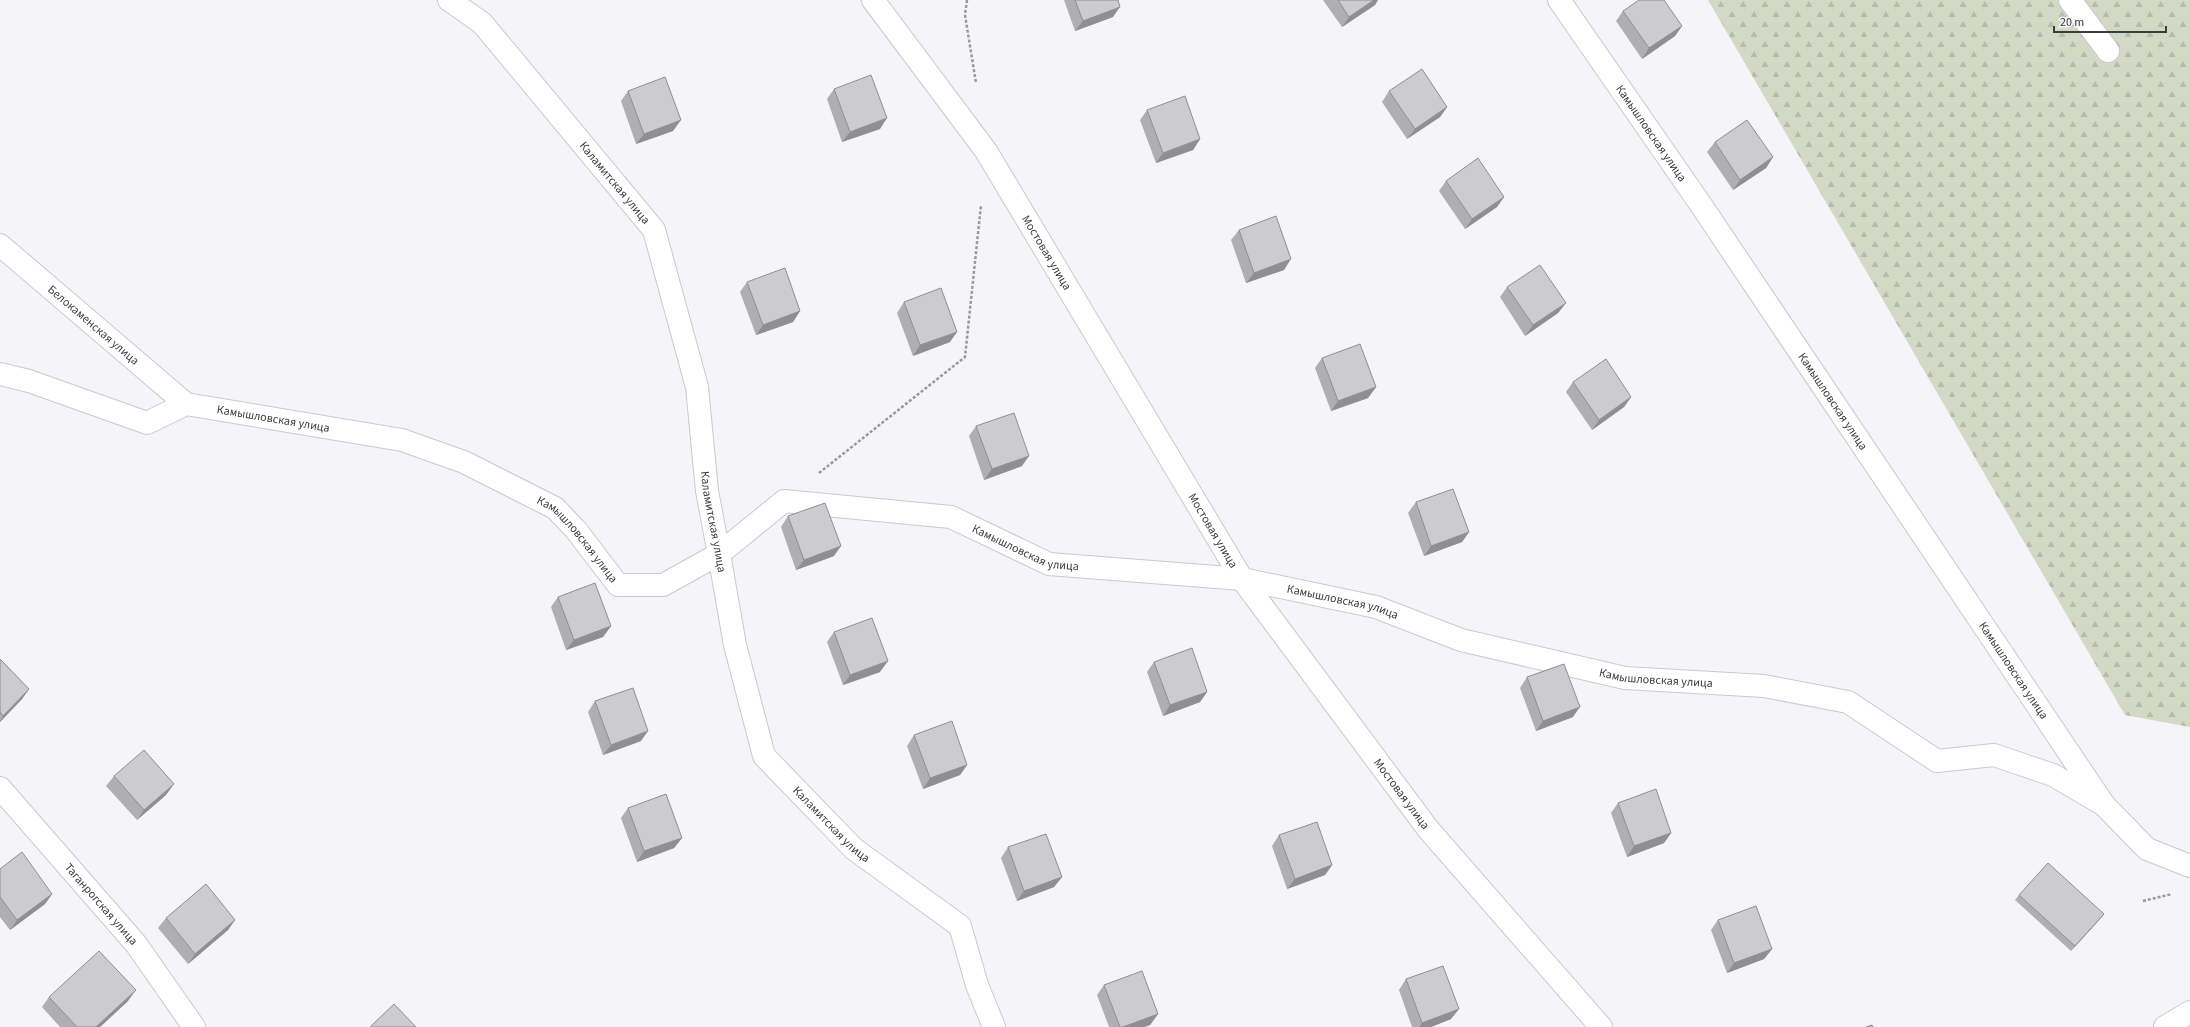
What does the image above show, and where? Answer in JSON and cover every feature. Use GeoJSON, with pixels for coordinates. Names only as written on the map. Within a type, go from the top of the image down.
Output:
{"type":"FeatureCollection","features":[{"type":"Feature","properties":{"kind":"street","name":"Каламитская улица"},"geometry":{"type":"LineString","coordinates":[[449,0],[482,23],[654,230],[697,387],[707,491],[735,645],[764,756],[854,849],[960,926],[977,985],[994,1027]]}},
{"type":"Feature","properties":{"kind":"street","name":"Мостовая улица"},"geometry":{"type":"LineString","coordinates":[[873,0],[986,151],[1242,579],[1428,829],[1601,1027]]}},
{"type":"Feature","properties":{"kind":"street","name":"Камышловская улица"},"geometry":{"type":"LineString","coordinates":[[1558,0],[1701,205],[2104,805],[2147,849],[2190,866]]}},
{"type":"Feature","properties":{"kind":"street"},"geometry":{"type":"LineString","coordinates":[[2070,0],[2108,51]]}},
{"type":"Feature","properties":{"kind":"street","name":"Белокаменская улица"},"geometry":{"type":"LineString","coordinates":[[0,245],[186,404]]}},
{"type":"Feature","properties":{"kind":"street"},"geometry":{"type":"LineString","coordinates":[[0,374],[30,381],[147,423],[186,404]]}},
{"type":"Feature","properties":{"kind":"street","name":"Камышловская улица"},"geometry":{"type":"LineString","coordinates":[[186,404],[402,440],[464,462],[555,508],[576,530],[618,585],[663,585],[719,554],[784,501],[951,517],[1049,564],[1242,579],[1376,607],[1461,640],[1625,678],[1764,686],[1848,702],[1937,761],[1994,755],[2053,776],[2104,805]]}},
{"type":"Feature","properties":{"kind":"street","name":"Таганрогская улица"},"geometry":{"type":"LineString","coordinates":[[0,788],[136,944],[194,1027]]}},
{"type":"Feature","properties":{"kind":"street"},"geometry":{"type":"LineString","coordinates":[[2165,1027],[2190,1012]]}},
{"type":"Feature","properties":{"kind":"path"},"geometry":{"type":"LineString","coordinates":[[967,0],[964,15],[977,91]]}},
{"type":"Feature","properties":{"kind":"path"},"geometry":{"type":"LineString","coordinates":[[784,501],[965,357],[982,199]]}},
{"type":"Feature","properties":{"kind":"path"},"geometry":{"type":"LineString","coordinates":[[2143,901],[2174,893]]}},
{"type":"Feature","properties":{"kind":"green space"},"geometry":{"type":"Polygon","coordinates":[[[1708,0],[2190,0],[2190,727],[2125,715],[1708,0]]]}},
{"type":"Feature","properties":{"kind":"building"},"geometry":{"type":"Polygon","coordinates":[[[1075,0],[1118,0],[1120,7],[1083,21],[1075,0]]]}},
{"type":"Feature","properties":{"kind":"building"},"geometry":{"type":"Polygon","coordinates":[[[1338,0],[1374,0],[1349,17],[1338,0]]]}},
{"type":"Feature","properties":{"kind":"building"},"geometry":{"type":"Polygon","coordinates":[[[1639,0],[1664,0],[1682,26],[1649,48],[1623,11],[1639,0]]]}},
{"type":"Feature","properties":{"kind":"building"},"geometry":{"type":"Polygon","coordinates":[[[1422,69],[1447,107],[1415,129],[1389,91],[1422,69]]]}},
{"type":"Feature","properties":{"kind":"building"},"geometry":{"type":"Polygon","coordinates":[[[871,75],[887,118],[850,132],[834,89],[871,75]]]}},
{"type":"Feature","properties":{"kind":"building"},"geometry":{"type":"Polygon","coordinates":[[[665,77],[681,120],[644,134],[628,91],[665,77]]]}},
{"type":"Feature","properties":{"kind":"building"},"geometry":{"type":"Polygon","coordinates":[[[1185,96],[1200,139],[1163,153],[1147,110],[1185,96]]]}},
{"type":"Feature","properties":{"kind":"building"},"geometry":{"type":"Polygon","coordinates":[[[1747,120],[1773,157],[1740,180],[1715,142],[1747,120]]]}},
{"type":"Feature","properties":{"kind":"building"},"geometry":{"type":"Polygon","coordinates":[[[1478,158],[1504,197],[1472,219],[1446,181],[1478,158]]]}},
{"type":"Feature","properties":{"kind":"building"},"geometry":{"type":"Polygon","coordinates":[[[1276,216],[1291,259],[1254,273],[1239,230],[1276,216]]]}},
{"type":"Feature","properties":{"kind":"building"},"geometry":{"type":"Polygon","coordinates":[[[1540,265],[1566,303],[1533,325],[1507,287],[1540,265]]]}},
{"type":"Feature","properties":{"kind":"building"},"geometry":{"type":"Polygon","coordinates":[[[785,268],[800,311],[763,325],[747,282],[785,268]]]}},
{"type":"Feature","properties":{"kind":"building"},"geometry":{"type":"Polygon","coordinates":[[[941,288],[957,332],[920,345],[904,302],[941,288]]]}},
{"type":"Feature","properties":{"kind":"building"},"geometry":{"type":"Polygon","coordinates":[[[1360,344],[1376,387],[1338,401],[1322,358],[1360,344]]]}},
{"type":"Feature","properties":{"kind":"building"},"geometry":{"type":"Polygon","coordinates":[[[1606,359],[1631,397],[1599,420],[1573,382],[1606,359]]]}},
{"type":"Feature","properties":{"kind":"building"},"geometry":{"type":"Polygon","coordinates":[[[1014,413],[1029,456],[992,469],[976,426],[1014,413]]]}},
{"type":"Feature","properties":{"kind":"building"},"geometry":{"type":"Polygon","coordinates":[[[1453,489],[1469,532],[1431,546],[1416,502],[1453,489]]]}},
{"type":"Feature","properties":{"kind":"building"},"geometry":{"type":"Polygon","coordinates":[[[825,503],[841,546],[804,560],[788,516],[825,503]]]}},
{"type":"Feature","properties":{"kind":"building"},"geometry":{"type":"Polygon","coordinates":[[[595,583],[611,626],[574,640],[558,597],[595,583]]]}},
{"type":"Feature","properties":{"kind":"building"},"geometry":{"type":"Polygon","coordinates":[[[872,618],[888,661],[850,675],[834,632],[872,618]]]}},
{"type":"Feature","properties":{"kind":"building"},"geometry":{"type":"Polygon","coordinates":[[[1192,648],[1207,692],[1170,705],[1154,662],[1192,648]]]}},
{"type":"Feature","properties":{"kind":"building"},"geometry":{"type":"Polygon","coordinates":[[[0,659],[29,689],[3,716],[0,712],[0,659]]]}},
{"type":"Feature","properties":{"kind":"building"},"geometry":{"type":"Polygon","coordinates":[[[1564,664],[1580,707],[1543,721],[1527,677],[1564,664]]]}},
{"type":"Feature","properties":{"kind":"building"},"geometry":{"type":"Polygon","coordinates":[[[633,688],[648,731],[611,745],[595,701],[633,688]]]}},
{"type":"Feature","properties":{"kind":"building"},"geometry":{"type":"Polygon","coordinates":[[[952,721],[967,765],[930,778],[914,735],[952,721]]]}},
{"type":"Feature","properties":{"kind":"building"},"geometry":{"type":"Polygon","coordinates":[[[144,750],[174,784],[144,810],[114,776],[144,750]]]}},
{"type":"Feature","properties":{"kind":"building"},"geometry":{"type":"Polygon","coordinates":[[[1656,789],[1671,833],[1634,846],[1618,803],[1656,789]]]}},
{"type":"Feature","properties":{"kind":"building"},"geometry":{"type":"Polygon","coordinates":[[[666,794],[682,838],[644,851],[628,808],[666,794]]]}},
{"type":"Feature","properties":{"kind":"building"},"geometry":{"type":"Polygon","coordinates":[[[1317,822],[1332,865],[1295,879],[1279,835],[1317,822]]]}},
{"type":"Feature","properties":{"kind":"building"},"geometry":{"type":"Polygon","coordinates":[[[1046,834],[1062,877],[1024,891],[1008,847],[1046,834]]]}},
{"type":"Feature","properties":{"kind":"building"},"geometry":{"type":"Polygon","coordinates":[[[22,852],[52,894],[17,920],[0,897],[0,869],[22,852]]]}},
{"type":"Feature","properties":{"kind":"building"},"geometry":{"type":"Polygon","coordinates":[[[2048,863],[2104,914],[2075,946],[2019,895],[2048,863]]]}},
{"type":"Feature","properties":{"kind":"building"},"geometry":{"type":"Polygon","coordinates":[[[206,884],[235,920],[195,954],[166,918],[206,884]]]}},
{"type":"Feature","properties":{"kind":"building"},"geometry":{"type":"Polygon","coordinates":[[[1756,906],[1772,949],[1734,963],[1718,920],[1756,906]]]}},
{"type":"Feature","properties":{"kind":"building"},"geometry":{"type":"Polygon","coordinates":[[[99,951],[136,990],[96,1027],[77,1027],[49,997],[99,951]]]}},
{"type":"Feature","properties":{"kind":"building"},"geometry":{"type":"Polygon","coordinates":[[[1443,966],[1459,1009],[1422,1023],[1406,979],[1443,966]]]}},
{"type":"Feature","properties":{"kind":"building"},"geometry":{"type":"Polygon","coordinates":[[[1142,971],[1158,1014],[1120,1027],[1104,985],[1142,971]]]}},
{"type":"Feature","properties":{"kind":"building"},"geometry":{"type":"Polygon","coordinates":[[[394,1004],[416,1027],[370,1027],[394,1004]]]}}]}
